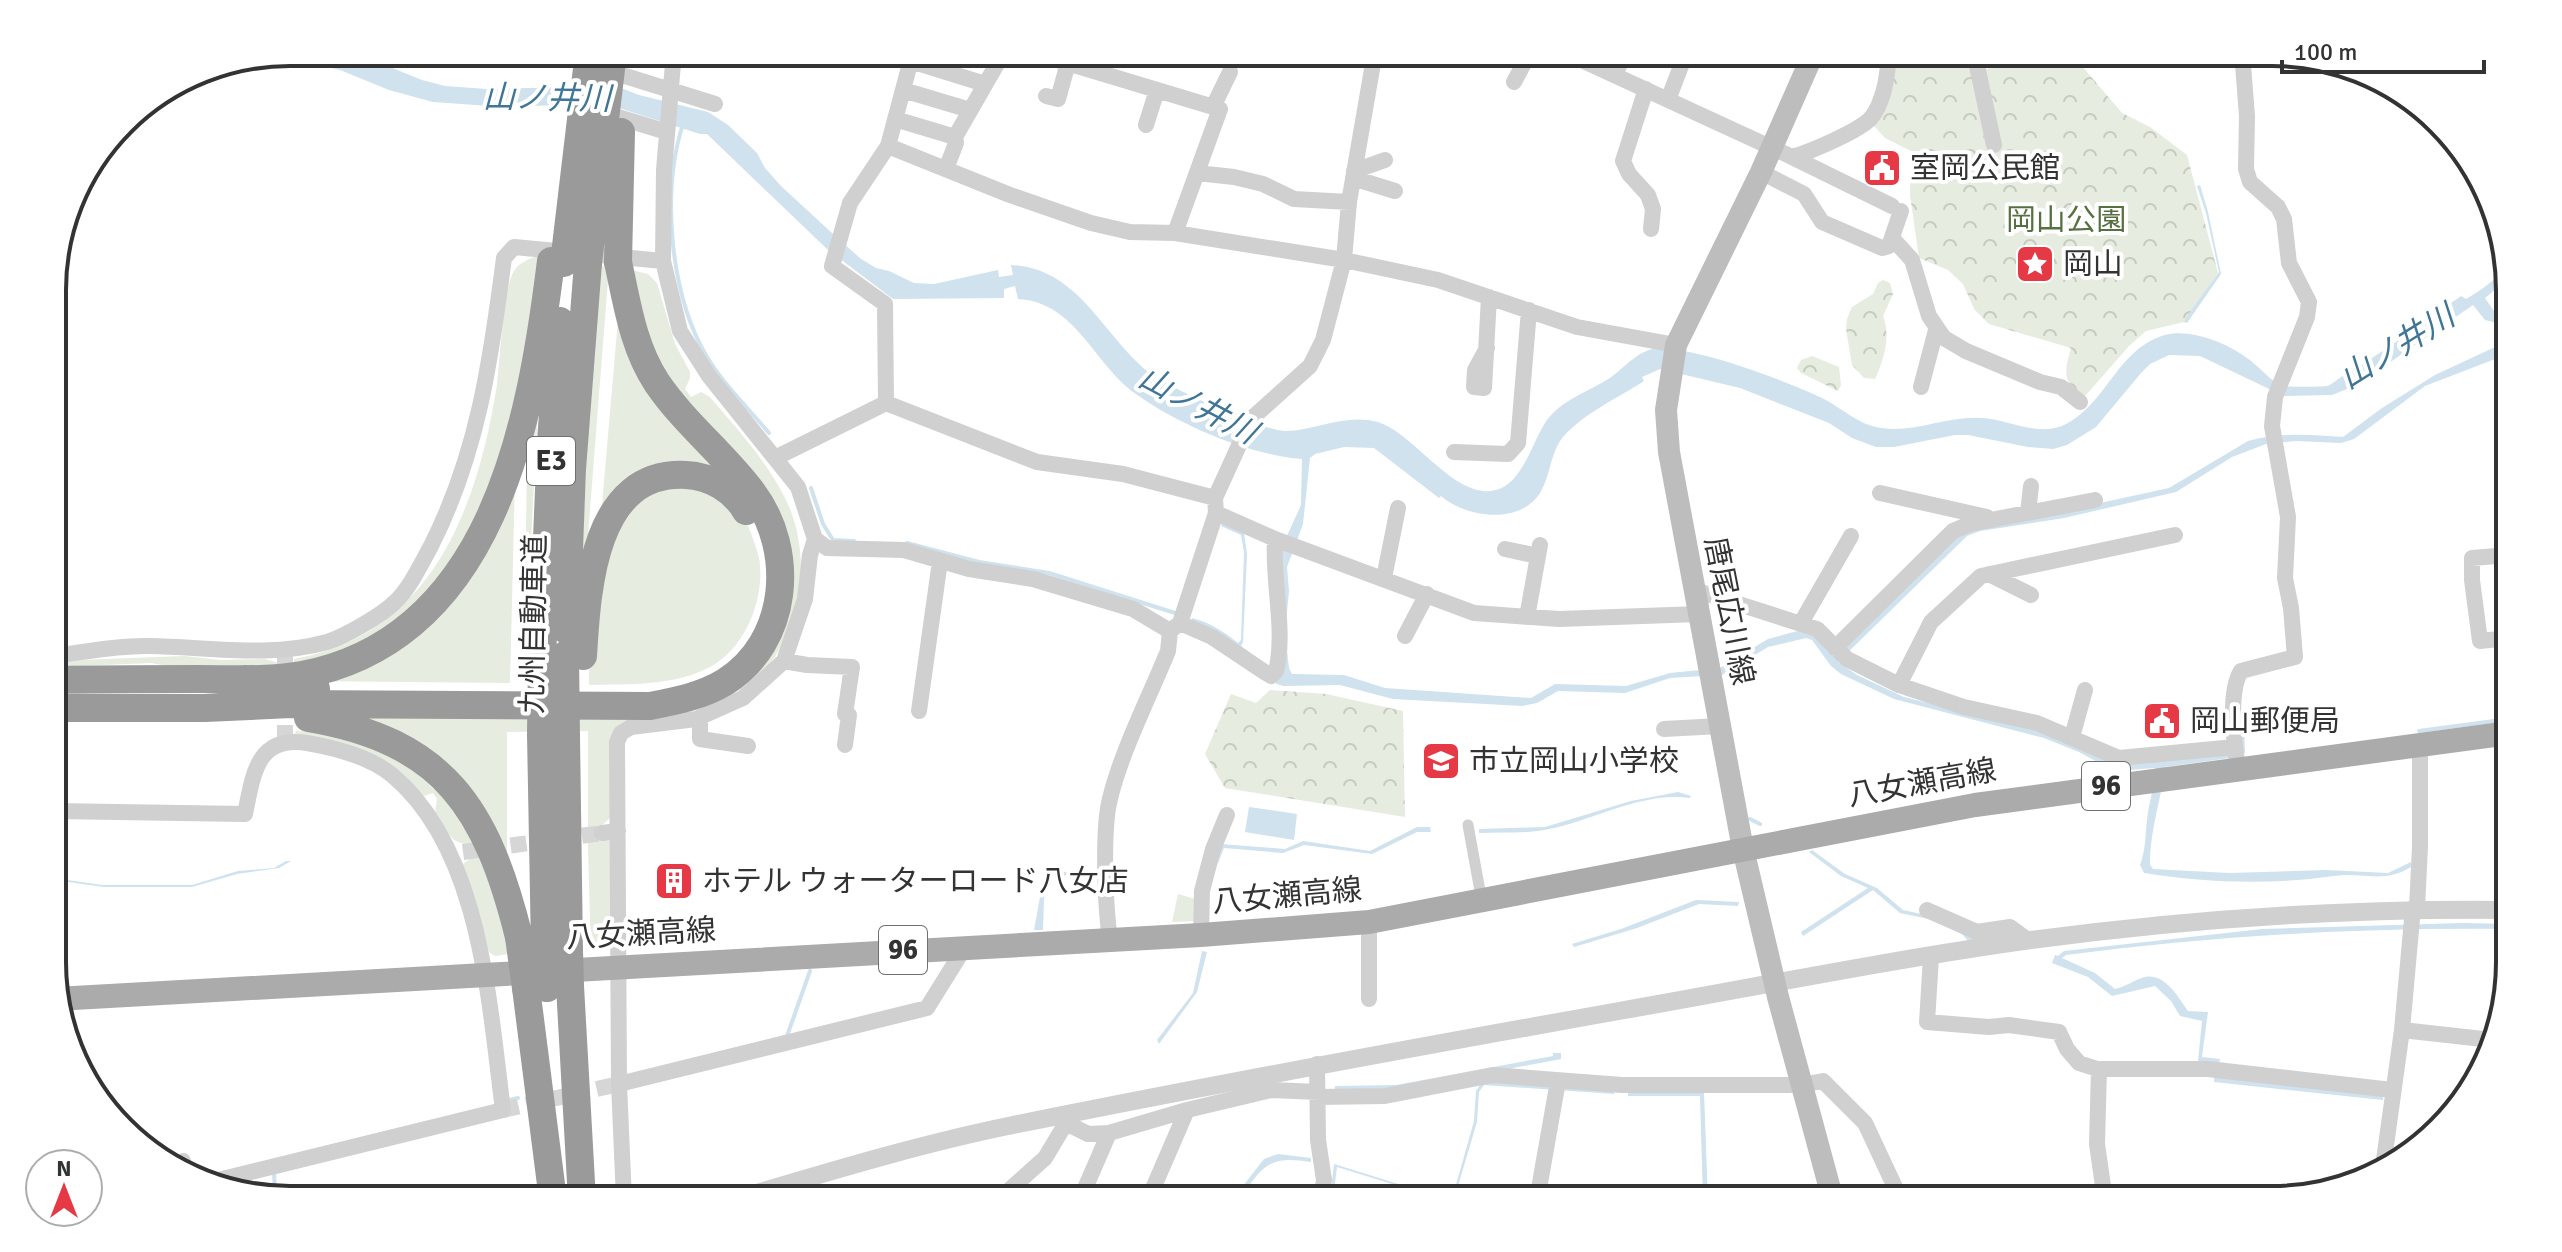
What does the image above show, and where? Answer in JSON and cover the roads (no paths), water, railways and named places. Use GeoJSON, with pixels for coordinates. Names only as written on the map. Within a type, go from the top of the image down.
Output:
{"type":"FeatureCollection","features":[{"type":"Feature","properties":{"kind":"highway","name":"九州自動車道"},"geometry":{"type":"LineString","coordinates":[[554,1186],[556,987],[565,950],[563,657],[551,441],[568,262],[593,66]]}},
{"type":"Feature","properties":{"kind":"highway"},"geometry":{"type":"LineString","coordinates":[[66,681],[245,693],[291,704],[650,706],[704,693],[727,681],[743,667],[761,645],[772,623],[778,604],[782,562],[776,539],[754,494],[684,418],[656,381],[629,318],[618,262],[619,154],[628,66]]}},
{"type":"Feature","properties":{"kind":"highway"},"geometry":{"type":"LineString","coordinates":[[245,693],[328,669],[388,643],[420,619],[461,569],[481,538],[522,431],[541,341],[568,262]]}},
{"type":"Feature","properties":{"kind":"highway"},"geometry":{"type":"LineString","coordinates":[[66,707],[294,688],[508,692],[640,692],[683,686],[701,679],[732,658],[749,639],[761,615],[767,587],[766,561],[758,532],[744,507],[730,492],[711,480],[669,474],[650,480],[632,492],[612,513],[594,559],[587,596],[563,657],[562,736]]}},
{"type":"Feature","properties":{"kind":"highway"},"geometry":{"type":"LineString","coordinates":[[245,693],[357,727],[395,743],[434,767],[455,789],[485,834],[509,899],[519,937],[556,987]]}},
{"type":"Feature","properties":{"kind":"highway","name":"九州自動車道"},"geometry":{"type":"LineString","coordinates":[[556,987],[575,1067],[581,1186]]}},
{"type":"Feature","properties":{"kind":"main road","name":"唐尾広川線"},"geometry":{"type":"LineString","coordinates":[[1810,66],[1782,153],[1761,172],[1676,347],[1666,410],[1669,452],[1743,849],[1775,984],[1829,1186]]}},
{"type":"Feature","properties":{"kind":"main road","name":"八女瀬高線"},"geometry":{"type":"LineString","coordinates":[[69,998],[1201,935],[1369,922],[1975,805],[2140,768],[2236,756],[2420,745],[2496,735]]}},
{"type":"Feature","properties":{"kind":"street"},"geometry":{"type":"LineString","coordinates":[[614,66],[670,94],[715,104]]}},
{"type":"Feature","properties":{"kind":"street"},"geometry":{"type":"LineString","coordinates":[[673,66],[664,170],[663,261],[680,331],[709,376],[798,487],[815,539],[827,548],[904,550],[940,561],[1077,591],[1133,609],[1175,627],[1212,637],[1271,676],[1276,671],[1278,594],[1273,564],[1284,542]]}},
{"type":"Feature","properties":{"kind":"street"},"geometry":{"type":"LineString","coordinates":[[886,403],[885,304],[832,266],[850,203],[888,146],[909,66]]}},
{"type":"Feature","properties":{"kind":"street"},"geometry":{"type":"LineString","coordinates":[[938,66],[985,84]]}},
{"type":"Feature","properties":{"kind":"street"},"geometry":{"type":"LineString","coordinates":[[946,169],[956,143],[955,137],[992,66]]}},
{"type":"Feature","properties":{"kind":"street"},"geometry":{"type":"LineString","coordinates":[[1046,96],[1058,99],[1067,66]]}},
{"type":"Feature","properties":{"kind":"street"},"geometry":{"type":"LineString","coordinates":[[1078,66],[1220,109],[1175,233]]}},
{"type":"Feature","properties":{"kind":"street"},"geometry":{"type":"LineString","coordinates":[[1110,939],[1108,810],[1115,781],[1168,651],[1236,450],[1251,419],[1310,366],[1323,340],[1344,260],[1349,202],[1372,66]]}},
{"type":"Feature","properties":{"kind":"street"},"geometry":{"type":"LineString","coordinates":[[1514,82],[1523,66]]}},
{"type":"Feature","properties":{"kind":"street"},"geometry":{"type":"LineString","coordinates":[[1595,66],[1897,208],[1889,246],[1882,248],[1822,222],[1804,194],[1761,172]]}},
{"type":"Feature","properties":{"kind":"street"},"geometry":{"type":"LineString","coordinates":[[1615,75],[1619,66]]}},
{"type":"Feature","properties":{"kind":"street"},"geometry":{"type":"LineString","coordinates":[[1668,100],[1681,66]]}},
{"type":"Feature","properties":{"kind":"street"},"geometry":{"type":"LineString","coordinates":[[1782,153],[1810,152],[1872,117],[1887,80],[1888,66]]}},
{"type":"Feature","properties":{"kind":"street"},"geometry":{"type":"LineString","coordinates":[[1977,66],[1994,145]]}},
{"type":"Feature","properties":{"kind":"street"},"geometry":{"type":"LineString","coordinates":[[2236,756],[2234,681],[2241,671],[2295,657],[2285,578],[2288,517],[2274,439],[2275,397],[2307,317],[2309,302],[2289,263],[2284,219],[2278,207],[2250,182],[2246,169],[2247,116],[2243,66]]}},
{"type":"Feature","properties":{"kind":"street"},"geometry":{"type":"LineString","coordinates":[[1213,107],[1230,72]]}},
{"type":"Feature","properties":{"kind":"street"},"geometry":{"type":"LineString","coordinates":[[1646,89],[1616,158],[1648,195],[1653,209],[1651,229]]}},
{"type":"Feature","properties":{"kind":"street"},"geometry":{"type":"LineString","coordinates":[[903,90],[970,110]]}},
{"type":"Feature","properties":{"kind":"street"},"geometry":{"type":"LineString","coordinates":[[1146,125],[1157,90]]}},
{"type":"Feature","properties":{"kind":"street"},"geometry":{"type":"LineString","coordinates":[[599,111],[668,129]]}},
{"type":"Feature","properties":{"kind":"street"},"geometry":{"type":"LineString","coordinates":[[895,119],[955,137]]}},
{"type":"Feature","properties":{"kind":"street"},"geometry":{"type":"LineString","coordinates":[[888,146],[1091,223],[1130,232],[1175,233],[1344,260],[1438,280],[1577,327],[1676,347]]}},
{"type":"Feature","properties":{"kind":"street"},"geometry":{"type":"LineString","coordinates":[[1353,175],[1385,160]]}},
{"type":"Feature","properties":{"kind":"street"},"geometry":{"type":"LineString","coordinates":[[1197,173],[1263,184],[1294,199],[1349,202]]}},
{"type":"Feature","properties":{"kind":"street"},"geometry":{"type":"LineString","coordinates":[[1353,175],[1395,191]]}},
{"type":"Feature","properties":{"kind":"street"},"geometry":{"type":"LineString","coordinates":[[1892,238],[1912,260],[1929,316],[1944,338],[1966,351],[2040,382],[2061,387],[2080,402]]}},
{"type":"Feature","properties":{"kind":"street"},"geometry":{"type":"LineString","coordinates":[[66,655],[146,646],[276,650],[328,642],[395,602],[422,563],[446,516],[474,436],[487,383],[504,258],[514,247],[663,261]]}},
{"type":"Feature","properties":{"kind":"street"},"geometry":{"type":"LineString","coordinates":[[1487,348],[1489,297]]}},
{"type":"Feature","properties":{"kind":"street"},"geometry":{"type":"LineString","coordinates":[[1454,452],[1508,454],[1518,443],[1529,310]]}},
{"type":"Feature","properties":{"kind":"street"},"geometry":{"type":"LineString","coordinates":[[1921,387],[1936,330]]}},
{"type":"Feature","properties":{"kind":"street"},"geometry":{"type":"LineString","coordinates":[[775,458],[886,403],[1037,462],[1123,474],[1216,506],[1284,542],[1474,613],[1559,619],[1699,614]]}},
{"type":"Feature","properties":{"kind":"street"},"geometry":{"type":"LineString","coordinates":[[2028,513],[2031,486]]}},
{"type":"Feature","properties":{"kind":"street"},"geometry":{"type":"LineString","coordinates":[[1880,493],[1997,519]]}},
{"type":"Feature","properties":{"kind":"street"},"geometry":{"type":"LineString","coordinates":[[1835,648],[1953,531],[1970,524],[2095,500]]}},
{"type":"Feature","properties":{"kind":"street"},"geometry":{"type":"LineString","coordinates":[[1384,578],[1398,508]]}},
{"type":"Feature","properties":{"kind":"street"},"geometry":{"type":"LineString","coordinates":[[1899,685],[1931,622],[1981,576],[2175,535]]}},
{"type":"Feature","properties":{"kind":"street"},"geometry":{"type":"LineString","coordinates":[[1801,623],[1851,536]]}},
{"type":"Feature","properties":{"kind":"street"},"geometry":{"type":"LineString","coordinates":[[623,1186],[619,1084],[620,967],[610,832],[617,742],[621,733],[631,727],[700,717],[743,698],[784,661],[805,599],[815,539]]}},
{"type":"Feature","properties":{"kind":"street"},"geometry":{"type":"LineString","coordinates":[[1505,549],[1539,551],[1527,617]]}},
{"type":"Feature","properties":{"kind":"street"},"geometry":{"type":"LineString","coordinates":[[2496,556],[2472,558],[2472,580],[2480,641],[2496,639]]}},
{"type":"Feature","properties":{"kind":"street"},"geometry":{"type":"LineString","coordinates":[[919,711],[940,561]]}},
{"type":"Feature","properties":{"kind":"street"},"geometry":{"type":"LineString","coordinates":[[1989,574],[2031,595]]}},
{"type":"Feature","properties":{"kind":"street"},"geometry":{"type":"LineString","coordinates":[[1695,590],[1817,629],[1847,659],[1899,685],[1964,707],[2037,723],[2140,768]]}},
{"type":"Feature","properties":{"kind":"street"},"geometry":{"type":"LineString","coordinates":[[1405,636],[1427,594]]}},
{"type":"Feature","properties":{"kind":"street"},"geometry":{"type":"LineString","coordinates":[[784,661],[852,667],[845,714],[849,715],[845,745]]}},
{"type":"Feature","properties":{"kind":"street"},"geometry":{"type":"LineString","coordinates":[[2072,737],[2085,690]]}},
{"type":"Feature","properties":{"kind":"street"},"geometry":{"type":"LineString","coordinates":[[700,717],[700,739],[748,746]]}},
{"type":"Feature","properties":{"kind":"street"},"geometry":{"type":"LineString","coordinates":[[1664,729],[1720,726]]}},
{"type":"Feature","properties":{"kind":"street"},"geometry":{"type":"LineString","coordinates":[[66,811],[245,814],[256,764],[264,753],[281,744],[304,743],[368,760],[391,774],[417,799],[456,853],[485,974],[503,1110],[229,1177]]}},
{"type":"Feature","properties":{"kind":"street"},"geometry":{"type":"LineString","coordinates":[[2384,1156],[2415,908],[2420,847],[2420,745]]}},
{"type":"Feature","properties":{"kind":"street"},"geometry":{"type":"LineString","coordinates":[[1201,935],[1205,876],[1227,815]]}},
{"type":"Feature","properties":{"kind":"street"},"geometry":{"type":"LineString","coordinates":[[1468,825],[1480,891]]}},
{"type":"Feature","properties":{"kind":"street"},"geometry":{"type":"LineString","coordinates":[[784,1186],[1011,1125],[1065,1120],[1317,1064],[2029,941],[2203,921],[2415,908],[2496,910]]}},
{"type":"Feature","properties":{"kind":"street"},"geometry":{"type":"LineString","coordinates":[[1927,910],[1977,932],[2010,927],[2029,941]]}},
{"type":"Feature","properties":{"kind":"street"},"geometry":{"type":"LineString","coordinates":[[1369,922],[1369,999]]}},
{"type":"Feature","properties":{"kind":"street"},"geometry":{"type":"LineString","coordinates":[[619,1084],[927,1008],[965,947]]}},
{"type":"Feature","properties":{"kind":"street"},"geometry":{"type":"LineString","coordinates":[[1931,957],[1927,1022],[1989,1027],[2009,1025],[2059,1032],[2067,1049],[2079,1063],[2099,1069],[2208,1069],[2392,1090]]}},
{"type":"Feature","properties":{"kind":"street"},"geometry":{"type":"LineString","coordinates":[[2402,1030],[2482,1039]]}},
{"type":"Feature","properties":{"kind":"street"},"geometry":{"type":"LineString","coordinates":[[1317,1064],[1318,1140],[1323,1186]]}},
{"type":"Feature","properties":{"kind":"street"},"geometry":{"type":"LineString","coordinates":[[2099,1069],[2097,1144],[2103,1186]]}},
{"type":"Feature","properties":{"kind":"street"},"geometry":{"type":"LineString","coordinates":[[1065,1120],[1088,1134],[1109,1133],[1271,1090],[1318,1095],[1385,1096],[1493,1075],[1622,1085],[1801,1085],[1823,1081],[1865,1123],[1894,1186]]}},
{"type":"Feature","properties":{"kind":"street"},"geometry":{"type":"LineString","coordinates":[[1539,1186],[1558,1081]]}},
{"type":"Feature","properties":{"kind":"street"},"geometry":{"type":"LineString","coordinates":[[1154,1186],[1187,1110]]}},
{"type":"Feature","properties":{"kind":"street"},"geometry":{"type":"LineString","coordinates":[[1014,1186],[1045,1158],[1065,1120]]}},
{"type":"Feature","properties":{"kind":"street"},"geometry":{"type":"LineString","coordinates":[[1086,1186],[1109,1133]]}},
{"type":"Feature","properties":{"kind":"water","name":"山ノ井川"},"geometry":{"type":"Polygon","coordinates":[[[323,66],[388,66],[445,86],[487,89],[616,86],[639,95],[708,112],[728,125],[757,153],[781,186],[861,259],[876,268],[914,283],[934,284],[998,270],[999,277],[1013,275],[1011,265],[1034,269],[1072,290],[1147,371],[1193,397],[1258,424],[1286,431],[1354,419],[1378,422],[1403,436],[1456,480],[1483,491],[1496,490],[1515,477],[1547,420],[1560,407],[1653,349],[1697,354],[1765,375],[1822,398],[1874,427],[1907,428],[1983,418],[2046,429],[2066,424],[2080,415],[2135,351],[2165,335],[2189,334],[2214,340],[2239,352],[2281,385],[2327,386],[2461,296],[2466,299],[2495,278],[2496,289],[2485,298],[2496,311],[2496,323],[2485,320],[2473,305],[2357,385],[2332,395],[2284,396],[2200,356],[2169,355],[2150,364],[2096,427],[2067,445],[2053,449],[1968,435],[1876,447],[1852,438],[1829,423],[1740,388],[1660,369],[1642,377],[1644,381],[1571,428],[1559,443],[1540,493],[1520,510],[1506,514],[1478,513],[1452,504],[1441,496],[1439,498],[1374,448],[1344,447],[1315,454],[1310,458],[1303,524],[1287,567],[1289,591],[1285,633],[1292,674],[1344,675],[1385,688],[1531,698],[1555,684],[1626,686],[1670,673],[1720,668],[1768,639],[1801,630],[1815,634],[1834,657],[1962,533],[2169,488],[2248,441],[2284,435],[2343,437],[2435,375],[2496,347],[2496,359],[2425,386],[2354,439],[2341,443],[2296,441],[2266,444],[2232,457],[2176,492],[1967,536],[1838,662],[1857,675],[1904,697],[2035,730],[2118,764],[2241,752],[2241,722],[2244,722],[2245,753],[2165,767],[2152,839],[2150,865],[2153,869],[2229,873],[2326,870],[2388,873],[2411,862],[2411,867],[2383,876],[2345,875],[2263,882],[2215,881],[2144,873],[2140,865],[2155,768],[2114,771],[2044,738],[1894,699],[1841,674],[1831,666],[1812,640],[1806,638],[1768,647],[1722,675],[1670,678],[1625,693],[1558,691],[1537,703],[1522,706],[1393,699],[1340,685],[1276,684],[1276,574],[1286,538],[1301,505],[1302,459],[1260,452],[1215,437],[1153,406],[1121,382],[1070,323],[1038,303],[1018,299],[1015,286],[1004,289],[1004,298],[893,299],[827,249],[707,134],[595,104],[504,107],[433,102],[389,90],[323,66]]]}},
{"type":"Feature","properties":{"kind":"water"},"geometry":{"type":"Polygon","coordinates":[[[2200,185],[2221,274],[2187,323],[2184,322],[2187,316],[2219,272],[2197,186],[2200,185]]]}},
{"type":"Feature","properties":{"kind":"water"},"geometry":{"type":"Polygon","coordinates":[[[1222,524],[1244,533],[1247,554],[1241,646],[1267,665],[1192,624],[1192,618],[1205,622],[1238,643],[1241,640],[1244,552],[1241,535],[1222,524]]]}},
{"type":"Feature","properties":{"kind":"water"},"geometry":{"type":"Polygon","coordinates":[[[1678,792],[1691,796],[1637,802],[1541,831],[1479,833],[1479,829],[1545,827],[1631,801],[1678,792]]]}},
{"type":"Feature","properties":{"kind":"water"},"geometry":{"type":"Polygon","coordinates":[[[1249,807],[1297,814],[1294,840],[1245,832],[1249,807]]]}},
{"type":"Feature","properties":{"kind":"water"},"geometry":{"type":"Polygon","coordinates":[[[1417,827],[1430,827],[1431,832],[1417,832],[1372,854],[1304,845],[1283,853],[1224,848],[1218,863],[1214,862],[1221,844],[1285,849],[1303,841],[1370,851],[1417,827]]]}},
{"type":"Feature","properties":{"kind":"water"},"geometry":{"type":"Polygon","coordinates":[[[1812,850],[1845,874],[1877,888],[1903,910],[2001,931],[1969,942],[1962,934],[1933,920],[1900,913],[1873,890],[1803,936],[1801,932],[1868,888],[1841,876],[1809,852],[1812,850]]]}},
{"type":"Feature","properties":{"kind":"water"},"geometry":{"type":"Polygon","coordinates":[[[291,861],[279,868],[237,874],[192,887],[104,887],[66,882],[192,885],[238,871],[274,868],[291,861]]]}},
{"type":"Feature","properties":{"kind":"water"},"geometry":{"type":"Polygon","coordinates":[[[1093,870],[1093,874],[1054,876],[1050,879],[1044,899],[1043,930],[1034,930],[1043,881],[1048,873],[1093,870]]]}},
{"type":"Feature","properties":{"kind":"water"},"geometry":{"type":"Polygon","coordinates":[[[1696,900],[1739,902],[1738,906],[1699,904],[1637,928],[1574,947],[1572,944],[1621,929],[1696,900]]]}},
{"type":"Feature","properties":{"kind":"water"},"geometry":{"type":"Polygon","coordinates":[[[2496,924],[2496,929],[2232,938],[2121,948],[2062,958],[2095,973],[2115,989],[2145,977],[2165,982],[2188,1011],[2208,1012],[2202,1057],[2220,1059],[2219,1064],[2198,1061],[2202,1021],[2180,1016],[2171,1001],[2155,986],[2112,996],[2088,977],[2052,963],[2055,955],[2064,951],[2262,929],[2496,924]]]}},
{"type":"Feature","properties":{"kind":"water"},"geometry":{"type":"Polygon","coordinates":[[[1202,951],[1207,952],[1197,992],[1159,1044],[1157,1040],[1193,993],[1202,951]]]}},
{"type":"Feature","properties":{"kind":"water"},"geometry":{"type":"Polygon","coordinates":[[[1553,1053],[1561,1053],[1561,1059],[1386,1092],[1335,1093],[1335,1086],[1396,1085],[1553,1056],[1553,1053]]]}},
{"type":"Feature","properties":{"kind":"water"},"geometry":{"type":"Polygon","coordinates":[[[2214,1076],[2383,1096],[2383,1100],[2214,1082],[2214,1076]]]}},
{"type":"Feature","properties":{"kind":"water"},"geometry":{"type":"Polygon","coordinates":[[[1482,1082],[1614,1090],[1614,1094],[1484,1085],[1479,1092],[1477,1122],[1456,1186],[1474,1121],[1476,1091],[1482,1082]]]}},
{"type":"Feature","properties":{"kind":"water"},"geometry":{"type":"Polygon","coordinates":[[[1628,1092],[1704,1093],[1707,1186],[1703,1186],[1700,1096],[1628,1096],[1628,1092]]]}},
{"type":"Feature","properties":{"kind":"water"},"geometry":{"type":"Polygon","coordinates":[[[1278,1154],[1311,1158],[1311,1162],[1277,1162],[1262,1170],[1249,1186],[1243,1186],[1264,1159],[1278,1154]]]}},
{"type":"Feature","properties":{"kind":"water"},"geometry":{"type":"Polygon","coordinates":[[[1334,1164],[1405,1186],[1337,1167],[1335,1186],[1331,1186],[1334,1164]]]}},
{"type":"Feature","properties":{"kind":"waterway"},"geometry":{"type":"LineString","coordinates":[[683,124],[676,151],[671,211],[677,274],[685,304],[694,332],[707,357],[769,433]]}},
{"type":"Feature","properties":{"kind":"waterway"},"geometry":{"type":"LineString","coordinates":[[811,488],[823,524],[833,540],[854,541]]}},
{"type":"Feature","properties":{"kind":"waterway"},"geometry":{"type":"LineString","coordinates":[[907,543],[979,562],[1049,573],[1175,613]]}},
{"type":"Feature","properties":{"kind":"waterway"},"geometry":{"type":"LineString","coordinates":[[2419,731],[2496,721]]}},
{"type":"Feature","properties":{"kind":"waterway"},"geometry":{"type":"LineString","coordinates":[[1750,819],[1760,824]]}},
{"type":"Feature","properties":{"kind":"waterway"},"geometry":{"type":"LineString","coordinates":[[787,1036],[810,971]]}},
{"type":"Feature","properties":{"kind":"waterway"},"geometry":{"type":"LineString","coordinates":[[509,1100],[518,1098]]}},
{"type":"Feature","properties":{"kind":"waterway"},"geometry":{"type":"LineString","coordinates":[[274,1171],[275,1186]]}},
{"type":"Feature","properties":{"kind":"tunnel"},"geometry":{"type":"LineString","coordinates":[[285,653],[285,744]]}},
{"type":"Feature","properties":{"kind":"tunnel"},"geometry":{"type":"LineString","coordinates":[[463,852],[602,833]]}},
{"type":"Feature","properties":{"kind":"tunnel"},"geometry":{"type":"LineString","coordinates":[[503,1110],[619,1084]]}},
{"type":"Feature","properties":{"kind":"place","name":"室岡公民館"},"geometry":{"type":"Point","coordinates":[1882,168]}},
{"type":"Feature","properties":{"kind":"place","name":"岡山"},"geometry":{"type":"Point","coordinates":[2035,264]}},
{"type":"Feature","properties":{"kind":"place","name":"岡山郵便局"},"geometry":{"type":"Point","coordinates":[2162,721]}},
{"type":"Feature","properties":{"kind":"place","name":"市立岡山小学校"},"geometry":{"type":"Point","coordinates":[1441,761]}},
{"type":"Feature","properties":{"kind":"place","name":"ホテル ウォーターロード八女店"},"geometry":{"type":"Point","coordinates":[674,881]}},
{"type":"Feature","properties":{"kind":"park label","name":"岡山公園"},"geometry":{"type":"Point","coordinates":[2066,220]}}]}
